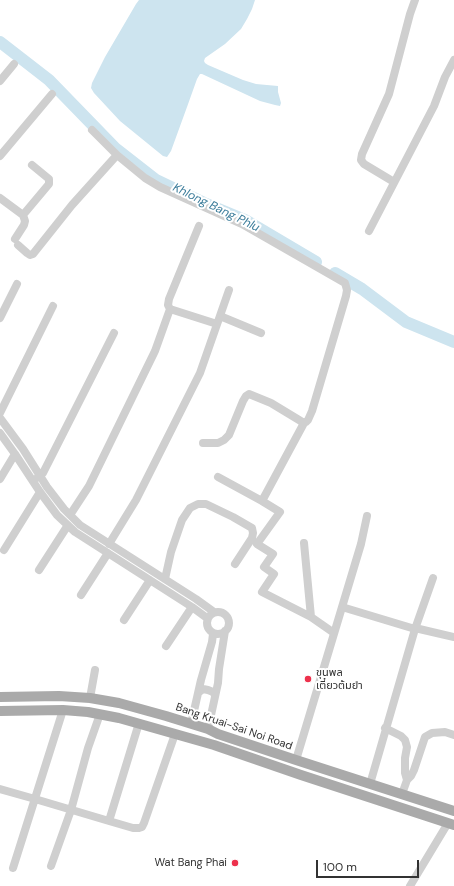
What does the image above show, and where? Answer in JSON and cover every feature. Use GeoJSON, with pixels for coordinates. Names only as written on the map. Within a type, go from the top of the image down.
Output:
{"type":"FeatureCollection","features":[{"type":"Feature","properties":{"kind":"main road","name":"Bang Kruai-Sai Noi Road"},"geometry":{"type":"LineString","coordinates":[[0,697],[59,696],[90,698],[119,704],[208,729],[218,734],[454,811]]}},
{"type":"Feature","properties":{"kind":"main road"},"geometry":{"type":"LineString","coordinates":[[0,711],[63,710],[88,712],[139,723],[214,745],[451,824]]}},
{"type":"Feature","properties":{"kind":"street"},"geometry":{"type":"LineString","coordinates":[[394,182],[364,164],[361,160],[362,154],[389,94],[415,0]]}},
{"type":"Feature","properties":{"kind":"street"},"geometry":{"type":"LineString","coordinates":[[369,231],[434,106],[445,76],[454,60]]}},
{"type":"Feature","properties":{"kind":"street"},"geometry":{"type":"LineString","coordinates":[[0,81],[14,64]]}},
{"type":"Feature","properties":{"kind":"street"},"geometry":{"type":"LineString","coordinates":[[0,156],[52,94]]}},
{"type":"Feature","properties":{"kind":"street"},"geometry":{"type":"LineString","coordinates":[[92,130],[117,155],[145,178],[160,187],[242,224],[345,283],[347,290],[346,296],[312,411],[262,501]]}},
{"type":"Feature","properties":{"kind":"street"},"geometry":{"type":"LineString","coordinates":[[0,198],[23,216],[25,221],[24,225],[16,242],[27,254],[33,254],[72,205],[117,155]]}},
{"type":"Feature","properties":{"kind":"street"},"geometry":{"type":"LineString","coordinates":[[23,216],[50,184],[49,179],[32,165]]}},
{"type":"Feature","properties":{"kind":"street"},"geometry":{"type":"LineString","coordinates":[[70,515],[89,486],[156,351],[170,309],[168,305],[169,299],[199,226]]}},
{"type":"Feature","properties":{"kind":"street"},"geometry":{"type":"LineString","coordinates":[[0,318],[17,284]]}},
{"type":"Feature","properties":{"kind":"street"},"geometry":{"type":"LineString","coordinates":[[109,544],[136,500],[200,373],[229,290]]}},
{"type":"Feature","properties":{"kind":"street"},"geometry":{"type":"LineString","coordinates":[[0,413],[53,306]]}},
{"type":"Feature","properties":{"kind":"street"},"geometry":{"type":"LineString","coordinates":[[170,309],[218,320],[261,333]]}},
{"type":"Feature","properties":{"kind":"street"},"geometry":{"type":"LineString","coordinates":[[33,481],[43,473],[114,333]]}},
{"type":"Feature","properties":{"kind":"street"},"geometry":{"type":"LineString","coordinates":[[203,443],[218,443],[229,435],[243,400],[249,394],[271,403],[304,423]]}},
{"type":"Feature","properties":{"kind":"street"},"geometry":{"type":"LineString","coordinates":[[0,418],[60,503],[80,525],[214,612],[222,613],[228,619],[228,628],[225,631],[218,669],[218,683],[208,729]]}},
{"type":"Feature","properties":{"kind":"street"},"geometry":{"type":"LineString","coordinates":[[0,433],[57,515],[75,532],[192,606],[207,618]]}},
{"type":"Feature","properties":{"kind":"street"},"geometry":{"type":"LineString","coordinates":[[0,479],[16,454]]}},
{"type":"Feature","properties":{"kind":"street"},"geometry":{"type":"LineString","coordinates":[[218,477],[280,512],[258,544],[273,554],[264,567],[274,574],[262,592],[310,617],[334,633]]}},
{"type":"Feature","properties":{"kind":"street"},"geometry":{"type":"LineString","coordinates":[[4,550],[40,492]]}},
{"type":"Feature","properties":{"kind":"street"},"geometry":{"type":"LineString","coordinates":[[165,579],[171,552],[182,520],[190,508],[198,504],[206,504],[252,528],[254,533],[252,538],[234,564]]}},
{"type":"Feature","properties":{"kind":"street"},"geometry":{"type":"LineString","coordinates":[[296,760],[361,544],[367,516]]}},
{"type":"Feature","properties":{"kind":"street"},"geometry":{"type":"LineString","coordinates":[[39,570],[68,525]]}},
{"type":"Feature","properties":{"kind":"street"},"geometry":{"type":"LineString","coordinates":[[304,543],[310,617]]}},
{"type":"Feature","properties":{"kind":"street"},"geometry":{"type":"LineString","coordinates":[[82,595],[108,553]]}},
{"type":"Feature","properties":{"kind":"street"},"geometry":{"type":"LineString","coordinates":[[370,784],[385,728],[415,629],[433,578]]}},
{"type":"Feature","properties":{"kind":"street"},"geometry":{"type":"LineString","coordinates":[[124,620],[150,580]]}},
{"type":"Feature","properties":{"kind":"street"},"geometry":{"type":"LineString","coordinates":[[166,646],[192,606]]}},
{"type":"Feature","properties":{"kind":"street"},"geometry":{"type":"LineString","coordinates":[[342,607],[415,629],[454,637]]}},
{"type":"Feature","properties":{"kind":"street"},"geometry":{"type":"LineString","coordinates":[[214,612],[207,618],[206,623],[209,631],[213,634],[222,634],[225,631]]}},
{"type":"Feature","properties":{"kind":"street"},"geometry":{"type":"LineString","coordinates":[[191,724],[213,634]]}},
{"type":"Feature","properties":{"kind":"street"},"geometry":{"type":"LineString","coordinates":[[90,698],[95,670]]}},
{"type":"Feature","properties":{"kind":"street"},"geometry":{"type":"LineString","coordinates":[[199,692],[203,689],[213,692],[215,695]]}},
{"type":"Feature","properties":{"kind":"street"},"geometry":{"type":"LineString","coordinates":[[13,868],[63,710]]}},
{"type":"Feature","properties":{"kind":"street"},"geometry":{"type":"LineString","coordinates":[[52,866],[71,810],[88,748],[100,714]]}},
{"type":"Feature","properties":{"kind":"street"},"geometry":{"type":"LineString","coordinates":[[109,822],[139,723]]}},
{"type":"Feature","properties":{"kind":"street"},"geometry":{"type":"LineString","coordinates":[[385,728],[401,736],[405,740],[407,747],[405,758],[405,772],[407,780]]}},
{"type":"Feature","properties":{"kind":"street"},"geometry":{"type":"LineString","coordinates":[[402,794],[407,780],[414,770],[425,738],[432,733],[444,732],[454,735]]}},
{"type":"Feature","properties":{"kind":"street"},"geometry":{"type":"LineString","coordinates":[[0,789],[109,822],[139,828],[142,827],[144,823],[175,734]]}},
{"type":"Feature","properties":{"kind":"street"},"geometry":{"type":"LineString","coordinates":[[410,886],[451,824]]}},
{"type":"Feature","properties":{"kind":"water"},"geometry":{"type":"Polygon","coordinates":[[[139,0],[255,0],[252,9],[241,29],[225,44],[205,58],[204,61],[208,65],[243,80],[256,84],[278,86],[281,103],[280,106],[260,101],[200,74],[171,151],[167,157],[163,156],[120,121],[91,88],[105,57],[139,0]]]}},
{"type":"Feature","properties":{"kind":"waterway","name":"Khlong Bang Phlu"},"geometry":{"type":"LineString","coordinates":[[0,42],[49,80],[115,148],[156,180],[204,203],[245,220],[316,262]]}},
{"type":"Feature","properties":{"kind":"waterway","name":"Khlong Bang Phlu"},"geometry":{"type":"LineString","coordinates":[[335,273],[362,289],[406,322],[454,342]]}},
{"type":"Feature","properties":{"kind":"place","name":"ขุนพล เตี๋ยวต้มยำ"},"geometry":{"type":"Point","coordinates":[308,679]}},
{"type":"Feature","properties":{"kind":"place","name":"Wat Bang Phai"},"geometry":{"type":"Point","coordinates":[235,863]}}]}
